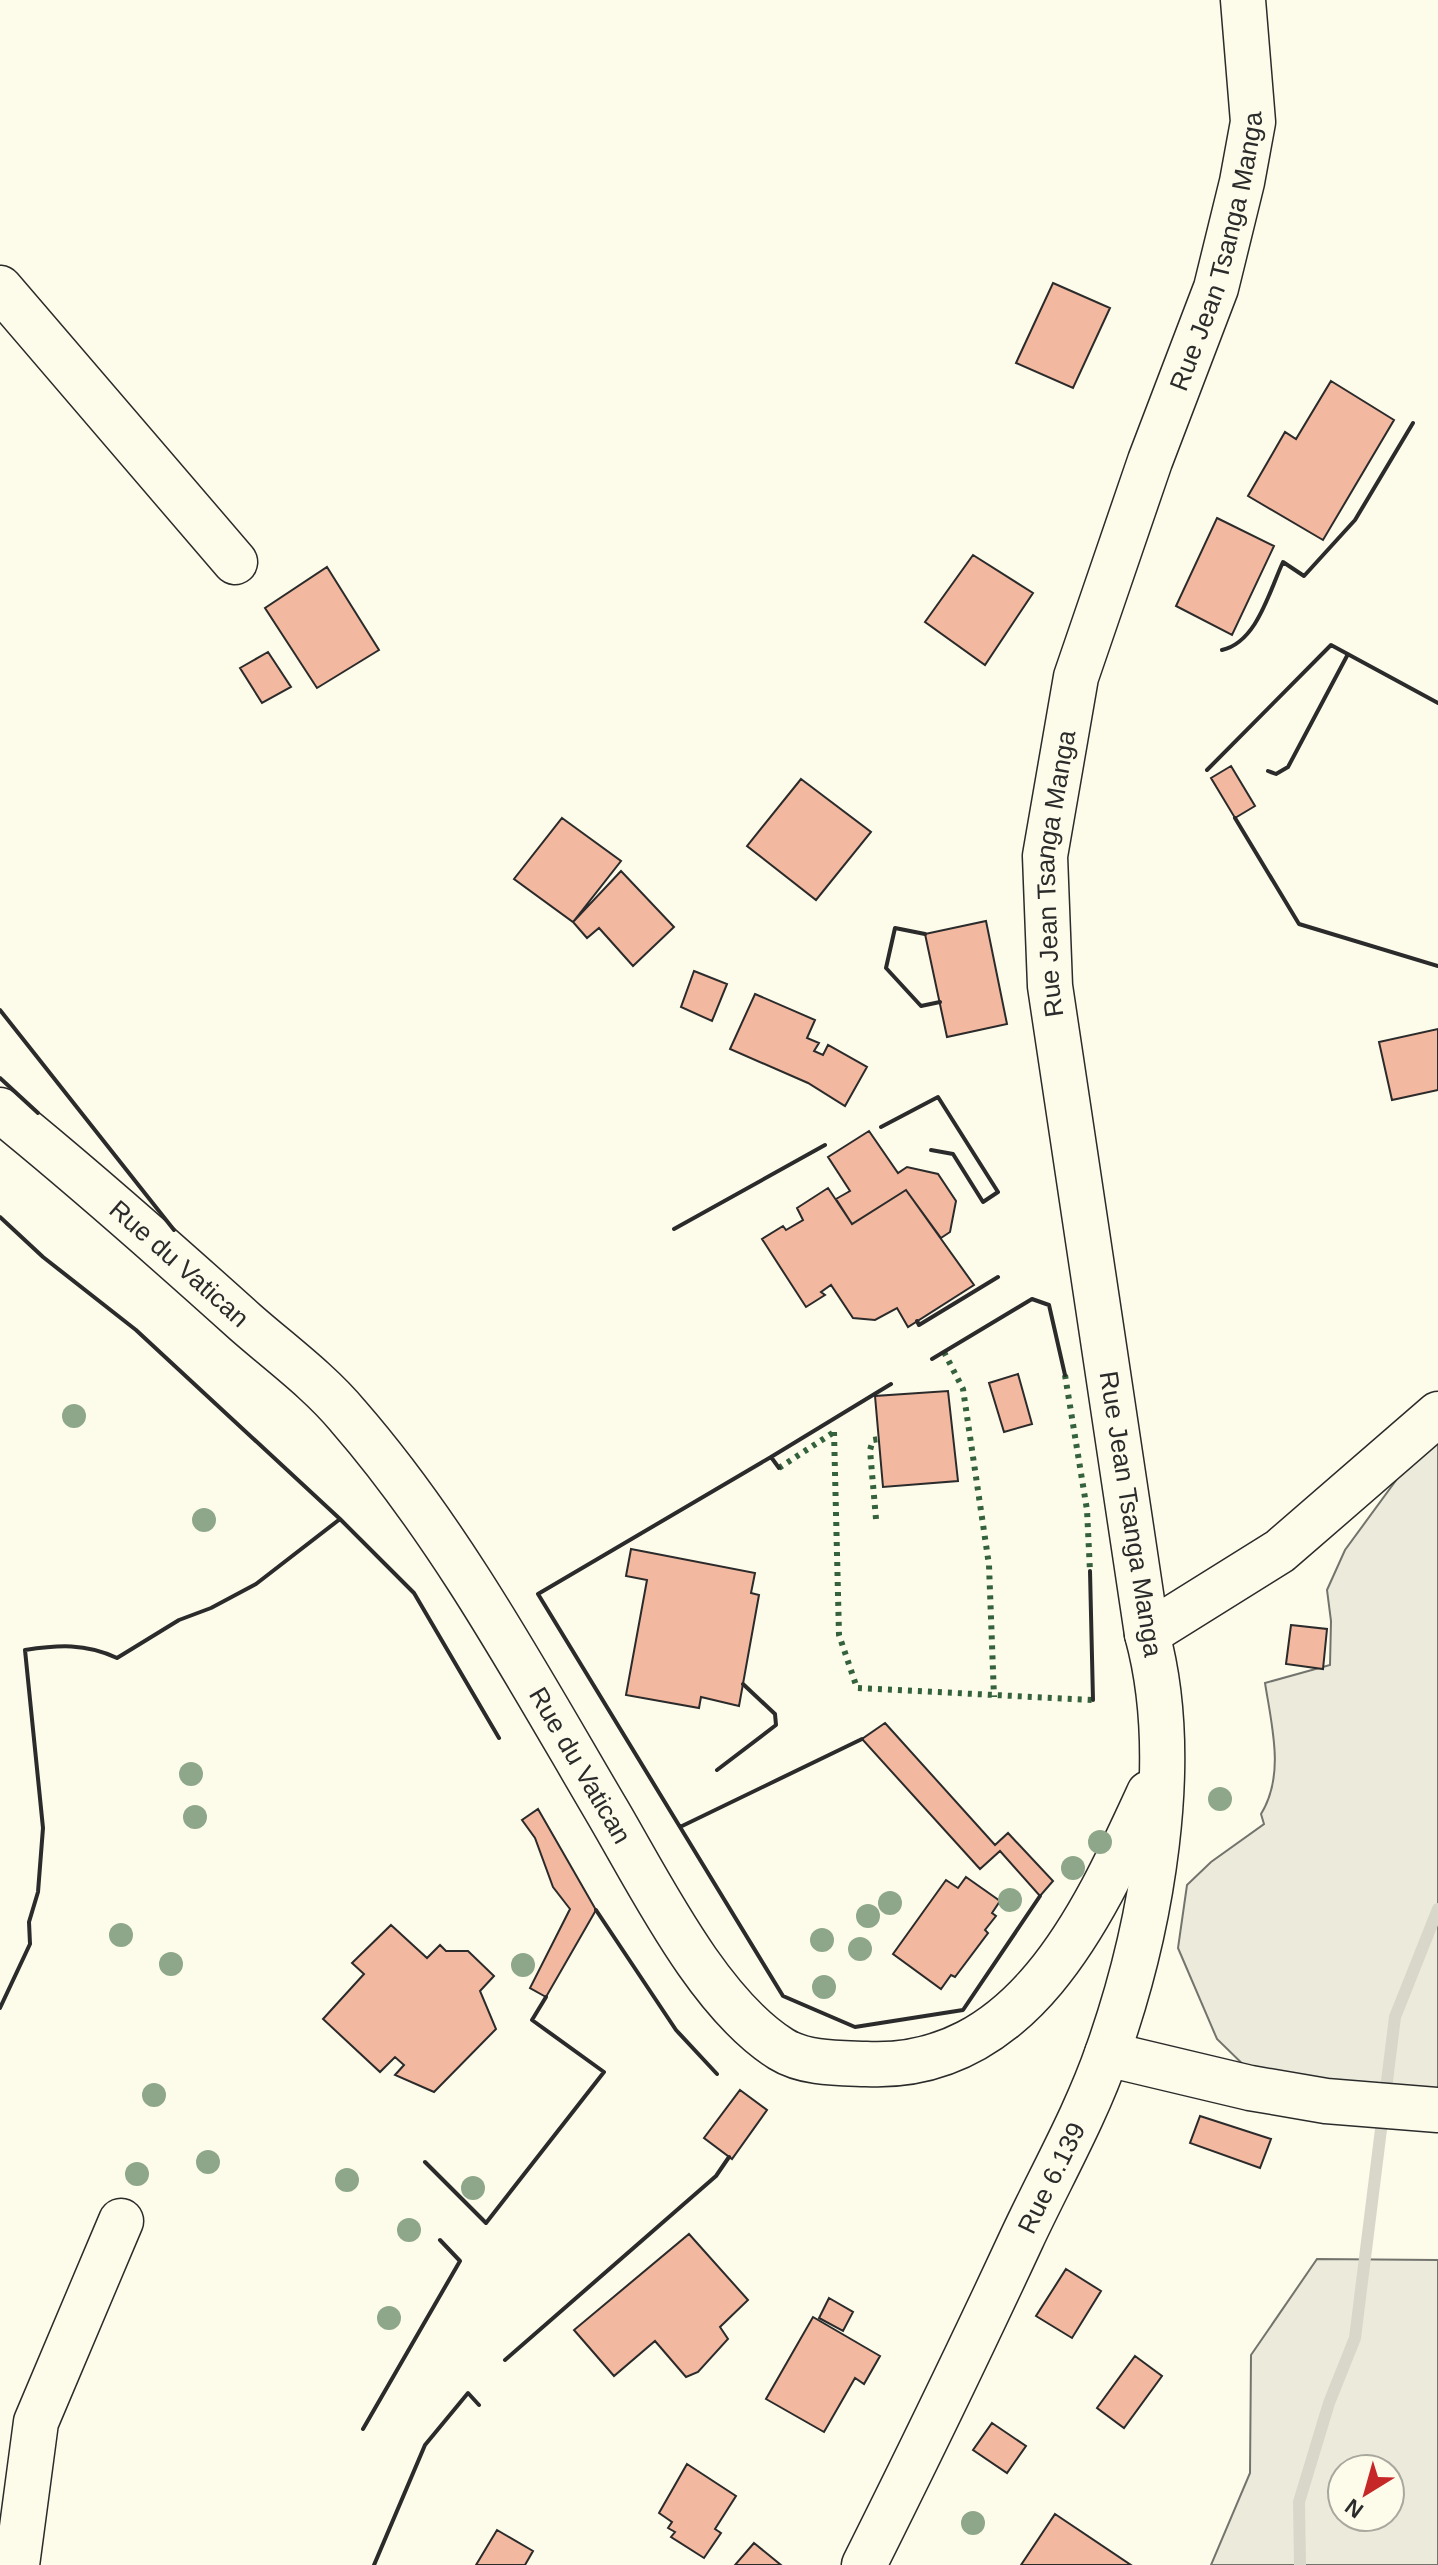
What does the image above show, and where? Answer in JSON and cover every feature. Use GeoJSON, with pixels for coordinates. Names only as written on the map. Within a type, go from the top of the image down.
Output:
{"type":"FeatureCollection","features":[{"type":"Feature","properties":{"kind":"street","name":"Rue Jean Tsanga Manga"},"geometry":{"type":"LineString","coordinates":[[1161,1767],[1158,1673],[1147,1634],[1050,986],[1045,856],[1076,677],[1150,461],[1216,288],[1242,182],[1253,122],[1243,0]]}},
{"type":"Feature","properties":{"kind":"street"},"geometry":{"type":"LineString","coordinates":[[0,288],[235,562]]}},
{"type":"Feature","properties":{"kind":"street","name":"Rue du Vatican"},"geometry":{"type":"LineString","coordinates":[[0,1110],[99,1190],[347,1413],[443,1542],[698,1962],[750,2025],[784,2051],[823,2062],[886,2065],[948,2052],[1004,2022],[1062,1958],[1112,1875],[1161,1767]]}},
{"type":"Feature","properties":{"kind":"street"},"geometry":{"type":"LineString","coordinates":[[1147,1634],[1280,1551],[1438,1414]]}},
{"type":"Feature","properties":{"kind":"street","name":"Rue 6.139"},"geometry":{"type":"LineString","coordinates":[[864,2565],[955,2383],[1107,2054],[1132,1974],[1153,1881],[1161,1767]]}},
{"type":"Feature","properties":{"kind":"street"},"geometry":{"type":"LineString","coordinates":[[1107,2054],[1250,2088],[1326,2101],[1438,2110]]}},
{"type":"Feature","properties":{"kind":"street"},"geometry":{"type":"LineString","coordinates":[[17,2565],[36,2422],[121,2221]]}},
{"type":"Feature","properties":{"kind":"shaded area"},"geometry":{"type":"Polygon","coordinates":[[[1438,1437],[1438,2093],[1257,2078],[1217,2039],[1178,1948],[1187,1885],[1211,1862],[1264,1824],[1261,1814],[1273,1783],[1275,1767],[1265,1683],[1330,1665],[1331,1621],[1327,1590],[1345,1550],[1427,1438],[1438,1437]]]}},
{"type":"Feature","properties":{"kind":"shaded area"},"geometry":{"type":"Polygon","coordinates":[[[1317,2259],[1438,2260],[1438,2565],[1211,2565],[1250,2473],[1251,2355],[1317,2259]]]}},
{"type":"Feature","properties":{"kind":"building"},"geometry":{"type":"Polygon","coordinates":[[[1053,283],[1110,308],[1073,388],[1016,363],[1053,283]]]}},
{"type":"Feature","properties":{"kind":"building"},"geometry":{"type":"Polygon","coordinates":[[[1331,381],[1394,420],[1323,540],[1248,496],[1285,432],[1296,439],[1331,381]]]}},
{"type":"Feature","properties":{"kind":"building"},"geometry":{"type":"Polygon","coordinates":[[[1217,518],[1274,546],[1232,635],[1176,606],[1217,518]]]}},
{"type":"Feature","properties":{"kind":"building"},"geometry":{"type":"Polygon","coordinates":[[[973,555],[1033,593],[985,665],[925,622],[973,555]]]}},
{"type":"Feature","properties":{"kind":"building"},"geometry":{"type":"Polygon","coordinates":[[[327,567],[379,650],[317,688],[265,608],[327,567]]]}},
{"type":"Feature","properties":{"kind":"building"},"geometry":{"type":"Polygon","coordinates":[[[268,652],[291,687],[262,703],[240,668],[268,652]]]}},
{"type":"Feature","properties":{"kind":"building"},"geometry":{"type":"Polygon","coordinates":[[[1231,766],[1255,806],[1235,818],[1211,778],[1231,766]]]}},
{"type":"Feature","properties":{"kind":"building"},"geometry":{"type":"Polygon","coordinates":[[[801,779],[871,832],[816,900],[747,846],[801,779]]]}},
{"type":"Feature","properties":{"kind":"building"},"geometry":{"type":"Polygon","coordinates":[[[562,818],[621,861],[573,922],[514,879],[562,818]]]}},
{"type":"Feature","properties":{"kind":"building"},"geometry":{"type":"Polygon","coordinates":[[[621,871],[674,927],[633,966],[599,928],[587,938],[573,922],[621,871]]]}},
{"type":"Feature","properties":{"kind":"building"},"geometry":{"type":"Polygon","coordinates":[[[986,921],[1007,1024],[947,1037],[925,934],[986,921]]]}},
{"type":"Feature","properties":{"kind":"building"},"geometry":{"type":"Polygon","coordinates":[[[694,971],[727,984],[712,1021],[681,1007],[694,971]]]}},
{"type":"Feature","properties":{"kind":"building"},"geometry":{"type":"Polygon","coordinates":[[[755,994],[815,1020],[807,1038],[819,1043],[814,1051],[823,1055],[828,1045],[867,1067],[845,1106],[808,1083],[730,1049],[755,994]]]}},
{"type":"Feature","properties":{"kind":"building"},"geometry":{"type":"Polygon","coordinates":[[[1438,1029],[1438,1090],[1392,1100],[1379,1042],[1438,1029]]]}},
{"type":"Feature","properties":{"kind":"building"},"geometry":{"type":"Polygon","coordinates":[[[869,1131],[898,1173],[907,1167],[938,1174],[956,1201],[950,1232],[941,1238],[906,1190],[852,1224],[836,1199],[850,1191],[828,1157],[869,1131]]]}},
{"type":"Feature","properties":{"kind":"building"},"geometry":{"type":"Polygon","coordinates":[[[828,1188],[852,1224],[906,1190],[974,1285],[908,1327],[897,1308],[875,1320],[853,1318],[831,1285],[821,1292],[825,1295],[806,1307],[762,1239],[783,1226],[786,1230],[803,1220],[797,1208],[828,1188]]]}},
{"type":"Feature","properties":{"kind":"building"},"geometry":{"type":"Polygon","coordinates":[[[1018,1374],[1032,1424],[1004,1432],[989,1383],[1018,1374]]]}},
{"type":"Feature","properties":{"kind":"building"},"geometry":{"type":"Polygon","coordinates":[[[948,1391],[958,1481],[883,1487],[875,1396],[948,1391]]]}},
{"type":"Feature","properties":{"kind":"building"},"geometry":{"type":"Polygon","coordinates":[[[631,1549],[755,1573],[751,1593],[759,1595],[739,1706],[701,1697],[699,1708],[626,1695],[647,1580],[626,1576],[631,1549]]]}},
{"type":"Feature","properties":{"kind":"building"},"geometry":{"type":"Polygon","coordinates":[[[1291,1625],[1327,1629],[1323,1669],[1286,1664],[1291,1625]]]}},
{"type":"Feature","properties":{"kind":"building"},"geometry":{"type":"Polygon","coordinates":[[[885,1723],[995,1845],[1008,1833],[1053,1881],[1040,1896],[1000,1851],[980,1869],[862,1739],[885,1723]]]}},
{"type":"Feature","properties":{"kind":"building"},"geometry":{"type":"Polygon","coordinates":[[[538,1809],[596,1910],[546,1997],[530,1988],[570,1909],[553,1887],[535,1838],[522,1820],[538,1809]]]}},
{"type":"Feature","properties":{"kind":"building"},"geometry":{"type":"Polygon","coordinates":[[[966,1877],[1000,1901],[992,1913],[996,1916],[985,1930],[988,1933],[955,1977],[951,1975],[941,1989],[893,1954],[946,1880],[958,1888],[966,1877]]]}},
{"type":"Feature","properties":{"kind":"building"},"geometry":{"type":"Polygon","coordinates":[[[391,1925],[427,1958],[440,1945],[446,1951],[468,1951],[494,1976],[480,1991],[496,2029],[434,2092],[395,2075],[404,2065],[395,2057],[380,2072],[323,2019],[364,1974],[352,1963],[391,1925]]]}},
{"type":"Feature","properties":{"kind":"building"},"geometry":{"type":"Polygon","coordinates":[[[740,2090],[767,2110],[732,2159],[704,2138],[740,2090]]]}},
{"type":"Feature","properties":{"kind":"building"},"geometry":{"type":"Polygon","coordinates":[[[1200,2116],[1271,2139],[1260,2168],[1190,2143],[1200,2116]]]}},
{"type":"Feature","properties":{"kind":"building"},"geometry":{"type":"Polygon","coordinates":[[[689,2234],[748,2300],[720,2327],[728,2339],[698,2372],[686,2377],[655,2341],[614,2376],[574,2330],[689,2234]]]}},
{"type":"Feature","properties":{"kind":"building"},"geometry":{"type":"Polygon","coordinates":[[[1066,2269],[1101,2291],[1072,2338],[1036,2316],[1066,2269]]]}},
{"type":"Feature","properties":{"kind":"building"},"geometry":{"type":"Polygon","coordinates":[[[829,2298],[853,2312],[843,2331],[819,2318],[829,2298]]]}},
{"type":"Feature","properties":{"kind":"building"},"geometry":{"type":"Polygon","coordinates":[[[813,2317],[880,2356],[864,2384],[855,2378],[824,2432],[766,2399],[813,2317]]]}},
{"type":"Feature","properties":{"kind":"building"},"geometry":{"type":"Polygon","coordinates":[[[1135,2356],[1162,2376],[1124,2428],[1097,2408],[1135,2356]]]}},
{"type":"Feature","properties":{"kind":"building"},"geometry":{"type":"Polygon","coordinates":[[[992,2423],[1026,2446],[1007,2473],[973,2450],[992,2423]]]}},
{"type":"Feature","properties":{"kind":"building"},"geometry":{"type":"Polygon","coordinates":[[[687,2464],[736,2496],[715,2529],[721,2533],[704,2558],[671,2537],[675,2532],[668,2528],[672,2522],[659,2513],[687,2464]]]}},
{"type":"Feature","properties":{"kind":"building"},"geometry":{"type":"Polygon","coordinates":[[[1055,2514],[1131,2565],[1021,2565],[1055,2514]]]}},
{"type":"Feature","properties":{"kind":"building"},"geometry":{"type":"Polygon","coordinates":[[[497,2530],[533,2551],[525,2565],[476,2565],[497,2530]]]}},
{"type":"Feature","properties":{"kind":"building"},"geometry":{"type":"Polygon","coordinates":[[[754,2543],[781,2565],[735,2565],[754,2543]]]}},
{"type":"Feature","properties":{"kind":"waterway"},"geometry":{"type":"LineString","coordinates":[[1300,2565],[1299,2502],[1329,2403],[1355,2338],[1395,2017],[1438,1909]]}},
{"type":"Feature","properties":{"kind":"hedge"},"geometry":{"type":"LineString","coordinates":[[944,1352],[963,1389],[989,1565],[994,1697]]}},
{"type":"Feature","properties":{"kind":"hedge"},"geometry":{"type":"LineString","coordinates":[[1065,1375],[1087,1510],[1090,1571]]}},
{"type":"Feature","properties":{"kind":"hedge"},"geometry":{"type":"LineString","coordinates":[[834,1432],[839,1635],[857,1688],[1093,1700]]}},
{"type":"Feature","properties":{"kind":"hedge"},"geometry":{"type":"LineString","coordinates":[[779,1468],[834,1432]]}},
{"type":"Feature","properties":{"kind":"hedge"},"geometry":{"type":"LineString","coordinates":[[876,1519],[870,1450],[873,1440],[879,1439]]}},
{"type":"Feature","properties":{"kind":"wall"},"geometry":{"type":"LineString","coordinates":[[1222,650],[1234,645],[1253,627],[1283,562],[1304,576],[1355,520],[1413,423]]}},
{"type":"Feature","properties":{"kind":"wall"},"geometry":{"type":"LineString","coordinates":[[1207,770],[1331,645],[1438,703]]}},
{"type":"Feature","properties":{"kind":"wall"},"geometry":{"type":"LineString","coordinates":[[1268,771],[1276,774],[1288,767],[1348,654]]}},
{"type":"Feature","properties":{"kind":"wall"},"geometry":{"type":"LineString","coordinates":[[1235,818],[1299,924],[1438,966]]}},
{"type":"Feature","properties":{"kind":"wall"},"geometry":{"type":"LineString","coordinates":[[925,934],[895,928],[886,968],[921,1006],[940,1002]]}},
{"type":"Feature","properties":{"kind":"wall"},"geometry":{"type":"LineString","coordinates":[[0,1010],[174,1230]]}},
{"type":"Feature","properties":{"kind":"wall"},"geometry":{"type":"LineString","coordinates":[[0,1078],[38,1113]]}},
{"type":"Feature","properties":{"kind":"wall"},"geometry":{"type":"LineString","coordinates":[[881,1127],[938,1097],[998,1192],[983,1202],[953,1154],[931,1150]]}},
{"type":"Feature","properties":{"kind":"wall"},"geometry":{"type":"LineString","coordinates":[[674,1229],[825,1145]]}},
{"type":"Feature","properties":{"kind":"wall"},"geometry":{"type":"LineString","coordinates":[[0,1217],[43,1257],[136,1330],[340,1519]]}},
{"type":"Feature","properties":{"kind":"wall"},"geometry":{"type":"LineString","coordinates":[[917,1321],[919,1325],[998,1277]]}},
{"type":"Feature","properties":{"kind":"wall"},"geometry":{"type":"LineString","coordinates":[[932,1359],[1032,1299],[1049,1305],[1065,1375]]}},
{"type":"Feature","properties":{"kind":"wall"},"geometry":{"type":"LineString","coordinates":[[779,1468],[771,1457],[891,1384]]}},
{"type":"Feature","properties":{"kind":"wall"},"geometry":{"type":"LineString","coordinates":[[680,1827],[538,1594],[771,1457]]}},
{"type":"Feature","properties":{"kind":"wall"},"geometry":{"type":"LineString","coordinates":[[0,2008],[30,1944],[29,1922],[38,1892],[43,1828],[25,1650],[71,1646],[117,1658],[179,1620],[211,1608],[256,1584],[340,1519],[414,1593],[499,1738]]}},
{"type":"Feature","properties":{"kind":"wall"},"geometry":{"type":"LineString","coordinates":[[1090,1571],[1093,1700]]}},
{"type":"Feature","properties":{"kind":"wall"},"geometry":{"type":"LineString","coordinates":[[717,1770],[776,1725],[775,1714],[743,1684]]}},
{"type":"Feature","properties":{"kind":"wall"},"geometry":{"type":"LineString","coordinates":[[862,1739],[680,1827],[783,1996],[855,2027],[963,2010],[1040,1896]]}},
{"type":"Feature","properties":{"kind":"wall"},"geometry":{"type":"LineString","coordinates":[[596,1910],[676,2030],[717,2074]]}},
{"type":"Feature","properties":{"kind":"wall"},"geometry":{"type":"LineString","coordinates":[[425,2162],[486,2223],[604,2072],[532,2020],[546,1997]]}},
{"type":"Feature","properties":{"kind":"wall"},"geometry":{"type":"LineString","coordinates":[[505,2360],[716,2176],[729,2157]]}},
{"type":"Feature","properties":{"kind":"wall"},"geometry":{"type":"LineString","coordinates":[[363,2429],[460,2261],[440,2240]]}},
{"type":"Feature","properties":{"kind":"wall"},"geometry":{"type":"LineString","coordinates":[[374,2565],[425,2445],[468,2393],[479,2405]]}}]}
